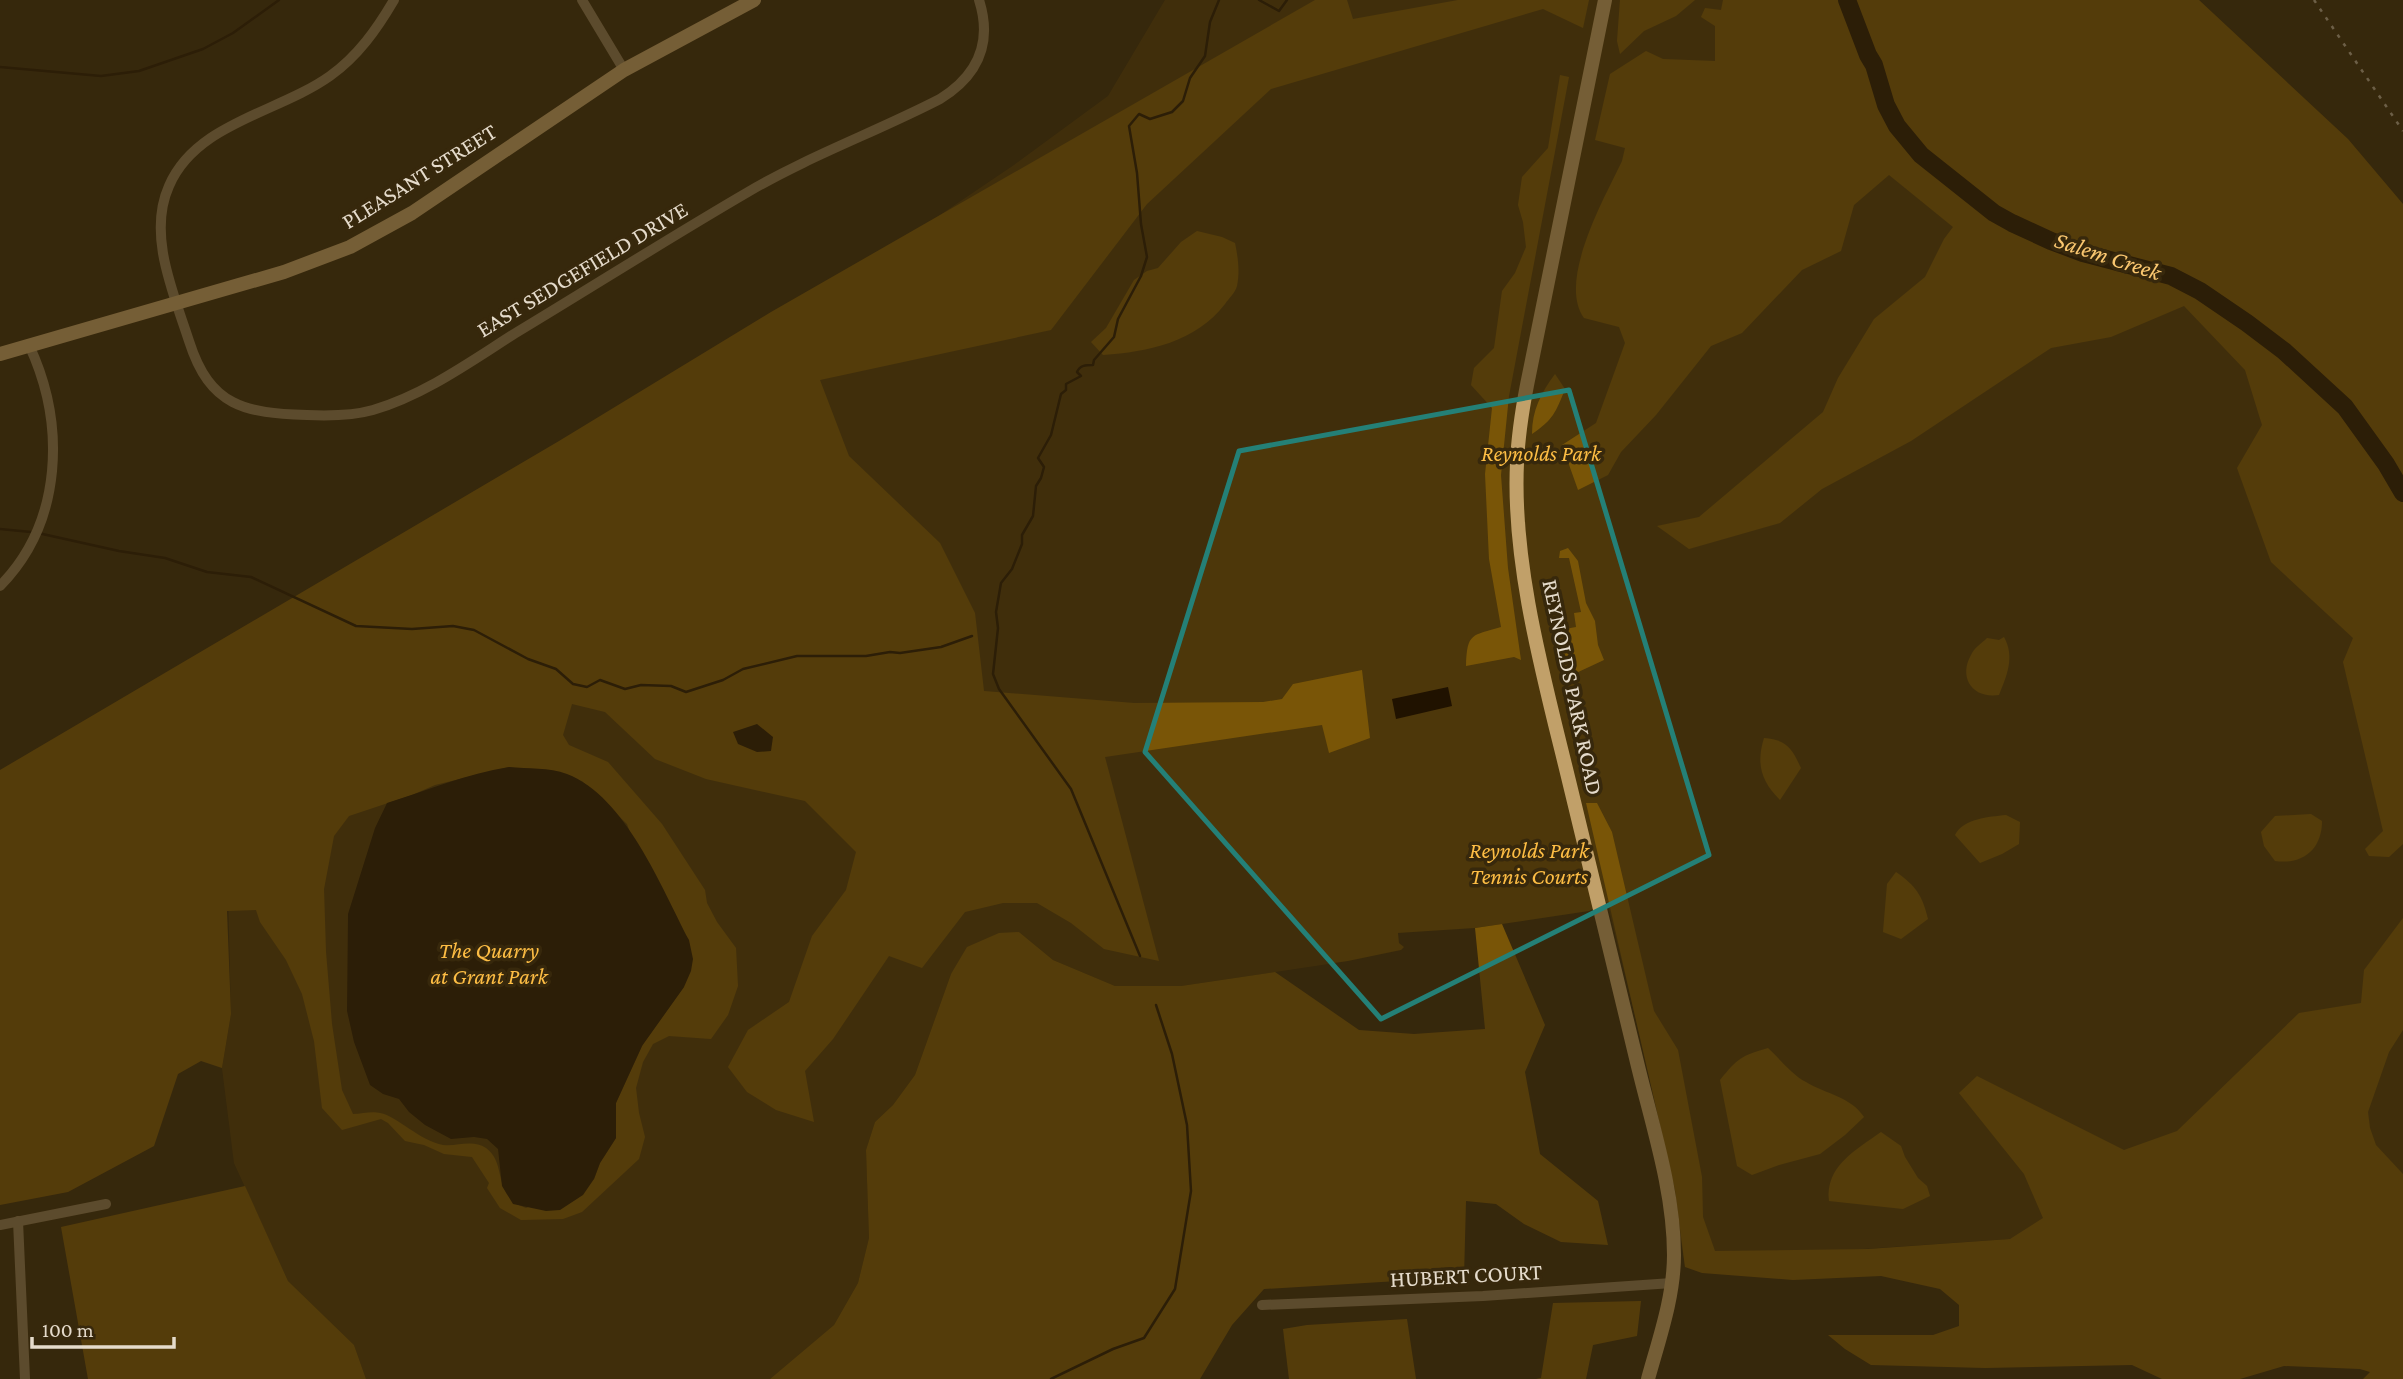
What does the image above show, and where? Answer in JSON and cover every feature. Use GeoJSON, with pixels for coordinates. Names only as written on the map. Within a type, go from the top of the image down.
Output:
{"type":"FeatureCollection","features":[{"type":"Feature","properties":{"kind":"main road","name":"PLEASANT STREET"},"geometry":{"type":"LineString","coordinates":[[0,354],[284,272],[350,247],[412,213],[624,70],[754,0]]}},
{"type":"Feature","properties":{"kind":"main road","name":"REYNOLDS PARK ROAD"},"geometry":{"type":"LineString","coordinates":[[1605,0],[1518,435],[1517,495],[1524,572],[1535,638],[1664,1176],[1673,1241],[1672,1283],[1648,1379]]}},
{"type":"Feature","properties":{"kind":"street","name":"EAST SEDGEFIELD DRIVE"},"geometry":{"type":"LineString","coordinates":[[394,0],[359,50],[330,76],[197,147],[177,170],[164,198],[161,223],[165,262],[195,358],[202,373],[215,389],[237,404],[261,412],[331,416],[378,409],[420,390],[779,174],[909,115],[951,92],[970,75],[983,47],[985,25],[979,0]]}},
{"type":"Feature","properties":{"kind":"street"},"geometry":{"type":"LineString","coordinates":[[582,0],[624,70]]}},
{"type":"Feature","properties":{"kind":"street"},"geometry":{"type":"LineString","coordinates":[[0,586],[17,566],[35,535],[53,480],[54,458],[49,407],[42,377],[29,345]]}},
{"type":"Feature","properties":{"kind":"street"},"geometry":{"type":"LineString","coordinates":[[0,1224],[106,1204]]}},
{"type":"Feature","properties":{"kind":"street"},"geometry":{"type":"LineString","coordinates":[[18,1221],[25,1379]]}},
{"type":"Feature","properties":{"kind":"street","name":"HUBERT COURT"},"geometry":{"type":"LineString","coordinates":[[1262,1305],[1483,1296],[1672,1283]]}},
{"type":"Feature","properties":{"kind":"highlighted area"},"geometry":{"type":"Polygon","coordinates":[[[1569,390],[1709,855],[1381,1019],[1145,752],[1239,451],[1569,390]]]}},
{"type":"Feature","properties":{"kind":"green space","name":"Reynolds Park"},"geometry":{"type":"Polygon","coordinates":[[[1165,0],[1780,0],[2257,320],[2403,478],[2403,1174],[2393,1165],[2009,1239],[1744,1257],[1685,1267],[1661,1129],[1607,902],[1589,911],[1475,928],[1398,933],[1399,943],[1404,947],[1401,950],[1348,961],[1181,986],[1115,986],[1053,960],[1019,932],[951,974],[915,1075],[893,1105],[875,1122],[866,1150],[869,1238],[858,1283],[834,1325],[770,1379],[366,1379],[354,1345],[288,1281],[234,1163],[222,1068],[231,1014],[227,849],[878,257],[1014,165],[1108,96],[1165,0]]]}},
{"type":"Feature","properties":{"kind":"shaded area"},"geometry":{"type":"Polygon","coordinates":[[[1315,0],[1347,0],[1353,19],[1458,0],[1589,0],[1583,28],[1543,9],[1271,89],[1147,204],[1051,330],[820,380],[849,456],[940,543],[975,613],[984,691],[1134,703],[1263,702],[1282,699],[1293,684],[1362,670],[1370,738],[1329,753],[1322,725],[1105,757],[1159,961],[1104,949],[1071,923],[1037,903],[1003,903],[965,912],[922,968],[889,956],[833,1039],[805,1071],[814,1122],[776,1110],[747,1092],[728,1067],[748,1030],[789,1002],[812,936],[846,890],[856,852],[805,801],[706,779],[655,759],[605,712],[572,704],[563,735],[569,745],[608,762],[662,824],[705,890],[707,903],[717,922],[736,948],[738,986],[728,1015],[711,1039],[669,1036],[653,1044],[643,1062],[636,1088],[645,1137],[639,1159],[582,1212],[563,1219],[521,1220],[500,1208],[487,1188],[489,1183],[472,1157],[444,1154],[424,1145],[405,1141],[381,1119],[342,1130],[322,1108],[314,1041],[302,994],[286,960],[260,922],[256,910],[227,911],[231,1014],[222,1068],[201,1061],[178,1074],[154,1146],[68,1192],[0,1205],[0,770],[559,441],[771,312],[1315,0]],[[509,767],[435,785],[349,816],[334,836],[324,889],[332,1024],[342,1090],[353,1114],[374,1112],[387,1115],[434,1143],[481,1145],[497,1162],[508,1196],[526,1208],[594,1179],[600,1163],[616,1138],[616,1103],[643,1044],[684,987],[627,824],[582,781],[509,767]]]}},
{"type":"Feature","properties":{"kind":"shaded area"},"geometry":{"type":"Polygon","coordinates":[[[1620,0],[1695,0],[1676,16],[1644,31],[1620,54],[1617,41],[1620,0]]]}},
{"type":"Feature","properties":{"kind":"shaded area"},"geometry":{"type":"Polygon","coordinates":[[[1723,0],[2199,0],[2348,139],[2403,204],[2403,844],[2389,857],[2369,856],[2365,849],[2383,831],[2343,662],[2353,638],[2271,562],[2237,468],[2262,425],[2245,370],[2184,306],[2111,337],[2051,348],[1911,441],[1822,489],[1780,523],[1689,549],[1657,526],[1699,517],[1823,412],[1838,378],[1874,319],[1925,277],[1953,227],[1889,175],[1854,205],[1841,251],[1802,270],[1742,333],[1711,346],[1656,415],[1621,452],[1608,475],[1578,490],[1562,445],[1596,423],[1625,343],[1619,327],[1584,318],[1577,302],[1576,283],[1586,239],[1622,161],[1625,148],[1595,140],[1610,74],[1646,51],[1663,59],[1715,61],[1715,26],[1701,17],[1705,8],[1721,10],[1723,0]]]}},
{"type":"Feature","properties":{"kind":"shaded area"},"geometry":{"type":"Polygon","coordinates":[[[1560,75],[1569,77],[1509,396],[1501,475],[1508,568],[1521,660],[1514,657],[1466,666],[1468,647],[1473,637],[1501,627],[1489,559],[1485,474],[1492,408],[1471,385],[1474,368],[1494,348],[1502,291],[1515,273],[1526,247],[1518,205],[1522,177],[1548,148],[1560,75]]]}},
{"type":"Feature","properties":{"kind":"shaded area"},"geometry":{"type":"Polygon","coordinates":[[[1197,231],[1235,243],[1238,275],[1237,286],[1232,295],[1213,317],[1186,336],[1154,348],[1103,355],[1091,342],[1106,328],[1134,280],[1147,271],[1158,268],[1181,242],[1197,231]]]}},
{"type":"Feature","properties":{"kind":"shaded area"},"geometry":{"type":"Polygon","coordinates":[[[1555,374],[1565,389],[1553,415],[1532,434],[1538,402],[1555,374]]]}},
{"type":"Feature","properties":{"kind":"shaded area"},"geometry":{"type":"Polygon","coordinates":[[[1568,548],[1578,561],[1586,603],[1595,621],[1598,645],[1604,660],[1574,674],[1558,662],[1556,656],[1565,641],[1565,629],[1576,627],[1574,613],[1581,612],[1569,558],[1559,558],[1560,551],[1568,548]]]}},
{"type":"Feature","properties":{"kind":"shaded area"},"geometry":{"type":"Polygon","coordinates":[[[2004,637],[2009,659],[2002,688],[1999,695],[1982,694],[1970,685],[1967,679],[1967,663],[1974,650],[1987,638],[1999,640],[2004,637]]]}},
{"type":"Feature","properties":{"kind":"shaded area"},"geometry":{"type":"Polygon","coordinates":[[[1448,687],[1452,706],[1396,719],[1392,699],[1448,687]]]}},
{"type":"Feature","properties":{"kind":"shaded area"},"geometry":{"type":"Polygon","coordinates":[[[757,724],[773,737],[771,751],[757,752],[738,744],[733,732],[757,724]]]}},
{"type":"Feature","properties":{"kind":"shaded area"},"geometry":{"type":"Polygon","coordinates":[[[1764,738],[1778,741],[1788,747],[1801,768],[1780,800],[1768,786],[1762,772],[1760,756],[1764,738]]]}},
{"type":"Feature","properties":{"kind":"shaded area"},"geometry":{"type":"Polygon","coordinates":[[[509,767],[546,769],[567,774],[588,786],[607,802],[640,846],[654,870],[689,940],[693,959],[684,987],[642,1046],[616,1103],[616,1138],[583,1195],[560,1210],[546,1211],[513,1204],[502,1186],[498,1149],[487,1139],[451,1139],[425,1125],[409,1112],[399,1099],[383,1094],[370,1085],[354,1042],[347,1011],[348,914],[375,828],[387,803],[462,778],[509,767]]]}},
{"type":"Feature","properties":{"kind":"shaded area"},"geometry":{"type":"Polygon","coordinates":[[[1586,803],[1597,803],[1612,832],[1654,1011],[1678,1050],[1702,1177],[1703,1217],[1715,1251],[1868,1249],[2010,1239],[2043,1218],[2024,1174],[1959,1093],[1977,1076],[2124,1150],[2177,1131],[2299,1013],[2361,1003],[2364,970],[2403,918],[2403,1030],[2389,1052],[2368,1112],[2376,1145],[2403,1174],[2403,1379],[2363,1379],[2370,1372],[2360,1369],[2284,1366],[2240,1379],[2162,1379],[2132,1365],[1985,1368],[1871,1365],[1828,1335],[1933,1335],[1959,1326],[1959,1305],[1940,1289],[1881,1276],[1793,1280],[1702,1273],[1685,1267],[1675,1190],[1586,803]]]}},
{"type":"Feature","properties":{"kind":"shaded area"},"geometry":{"type":"Polygon","coordinates":[[[2311,814],[2322,821],[2315,847],[2294,860],[2275,861],[2264,846],[2261,832],[2275,816],[2311,814]]]}},
{"type":"Feature","properties":{"kind":"shaded area"},"geometry":{"type":"Polygon","coordinates":[[[2006,815],[2020,822],[2019,844],[1980,863],[1955,835],[1959,829],[1971,822],[2006,815]]]}},
{"type":"Feature","properties":{"kind":"shaded area"},"geometry":{"type":"Polygon","coordinates":[[[1896,872],[1917,892],[1928,919],[1901,939],[1883,932],[1887,884],[1896,872]]]}},
{"type":"Feature","properties":{"kind":"shaded area"},"geometry":{"type":"Polygon","coordinates":[[[1502,924],[1545,1025],[1525,1072],[1540,1154],[1598,1201],[1608,1245],[1561,1242],[1524,1224],[1496,1204],[1466,1201],[1464,1277],[1264,1289],[1232,1325],[1200,1379],[770,1379],[834,1325],[858,1283],[869,1238],[866,1150],[875,1122],[893,1105],[915,1075],[951,974],[967,947],[999,933],[1019,932],[1053,960],[1115,986],[1181,986],[1275,972],[1359,1030],[1414,1034],[1485,1029],[1475,928],[1502,924]]]}},
{"type":"Feature","properties":{"kind":"shaded area"},"geometry":{"type":"Polygon","coordinates":[[[1768,1048],[1801,1079],[1845,1100],[1864,1117],[1820,1154],[1752,1175],[1737,1166],[1720,1080],[1741,1059],[1768,1048]]]}},
{"type":"Feature","properties":{"kind":"shaded area"},"geometry":{"type":"Polygon","coordinates":[[[1881,1132],[1901,1146],[1918,1178],[1927,1186],[1930,1196],[1903,1209],[1829,1201],[1829,1189],[1837,1169],[1844,1160],[1881,1132]]]}},
{"type":"Feature","properties":{"kind":"shaded area"},"geometry":{"type":"Polygon","coordinates":[[[245,1186],[288,1281],[354,1345],[366,1379],[88,1379],[61,1227],[245,1186]]]}},
{"type":"Feature","properties":{"kind":"shaded area"},"geometry":{"type":"Polygon","coordinates":[[[1641,1301],[1637,1336],[1593,1345],[1586,1379],[1536,1379],[1541,1378],[1553,1303],[1641,1301]]]}},
{"type":"Feature","properties":{"kind":"shaded area"},"geometry":{"type":"Polygon","coordinates":[[[1407,1319],[1416,1379],[1289,1379],[1283,1329],[1407,1319]]]}},
{"type":"Feature","properties":{"kind":"waterway"},"geometry":{"type":"LineString","coordinates":[[0,67],[101,76],[139,71],[203,49],[233,33],[279,0]]}},
{"type":"Feature","properties":{"kind":"waterway"},"geometry":{"type":"LineString","coordinates":[[1140,956],[1071,789],[999,689],[993,674],[998,628],[996,612],[1001,583],[1012,569],[1022,544],[1022,535],[1033,516],[1036,486],[1044,467],[1038,458],[1051,435],[1061,394],[1066,390],[1066,384],[1081,376],[1077,372],[1080,368],[1093,365],[1094,360],[1114,337],[1118,319],[1141,276],[1147,257],[1129,126],[1139,114],[1150,119],[1172,112],[1183,101],[1190,78],[1205,56],[1210,22],[1219,0]]}},
{"type":"Feature","properties":{"kind":"waterway"},"geometry":{"type":"LineString","coordinates":[[1259,0],[1279,11],[1287,0]]}},
{"type":"Feature","properties":{"kind":"waterway","name":"Salem Creek"},"geometry":{"type":"LineString","coordinates":[[1847,0],[1874,65],[1886,105],[1897,126],[1921,155],[1994,213],[2012,223],[2083,253],[2171,276],[2200,291],[2247,323],[2284,351],[2345,407],[2386,464],[2403,493]]}},
{"type":"Feature","properties":{"kind":"waterway"},"geometry":{"type":"LineString","coordinates":[[0,529],[31,532]]}},
{"type":"Feature","properties":{"kind":"waterway"},"geometry":{"type":"LineString","coordinates":[[38,533],[165,558],[207,572],[251,577],[356,626],[412,629],[453,626],[474,630],[528,659],[556,669],[573,684],[587,687],[600,680],[625,689],[641,685],[671,686],[686,692],[723,680],[743,669],[797,656],[900,653],[941,647],[972,636]]}},
{"type":"Feature","properties":{"kind":"waterway"},"geometry":{"type":"LineString","coordinates":[[1051,1379],[1113,1349],[1144,1338],[1175,1289],[1191,1191],[1187,1125],[1172,1054],[1156,1005]]}},
{"type":"Feature","properties":{"kind":"railway"},"geometry":{"type":"LineString","coordinates":[[2314,0],[2403,131]]}},
{"type":"Feature","properties":{"kind":"park label","name":"Reynolds Park Tennis Courts"},"geometry":{"type":"Point","coordinates":[1529,863]}},
{"type":"Feature","properties":{"kind":"park label","name":"The Quarry at Grant Park"},"geometry":{"type":"Point","coordinates":[489,963]}}]}
